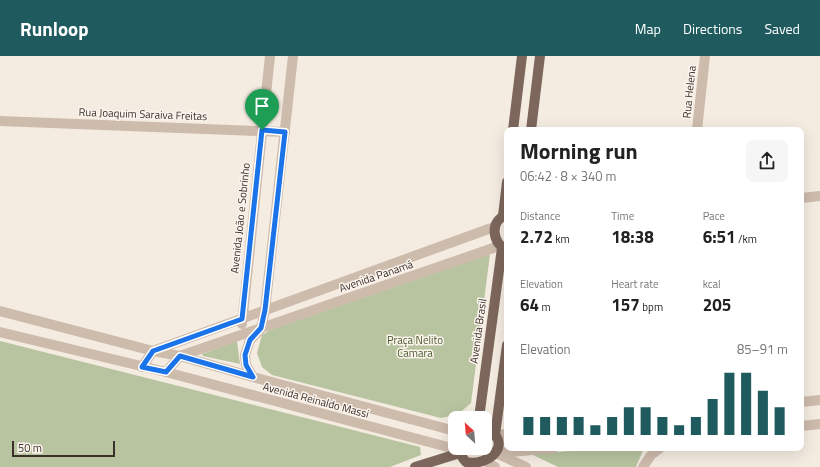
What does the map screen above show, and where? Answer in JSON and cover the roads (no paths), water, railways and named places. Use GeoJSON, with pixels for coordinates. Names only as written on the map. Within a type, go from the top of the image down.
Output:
{"type":"FeatureCollection","features":[{"type":"Feature","properties":{"kind":"main road"},"geometry":{"type":"LineString","coordinates":[[513,127],[522,56]]}},
{"type":"Feature","properties":{"kind":"main road"},"geometry":{"type":"LineString","coordinates":[[531,127],[540,56]]}},
{"type":"Feature","properties":{"kind":"main road"},"geometry":{"type":"LineString","coordinates":[[517,96],[535,98]]}},
{"type":"Feature","properties":{"kind":"main road"},"geometry":{"type":"LineString","coordinates":[[503,248],[495,237],[494,227],[498,220],[504,217]]}},
{"type":"Feature","properties":{"kind":"main road","name":"Avenida Brasil"},"geometry":{"type":"LineString","coordinates":[[480,411],[503,248]]}},
{"type":"Feature","properties":{"kind":"main road"},"geometry":{"type":"LineString","coordinates":[[486,360],[504,361]]}},
{"type":"Feature","properties":{"kind":"main road"},"geometry":{"type":"LineString","coordinates":[[462,455],[464,461],[471,466],[492,466],[498,453],[498,441],[496,435],[504,369]]}},
{"type":"Feature","properties":{"kind":"main road"},"geometry":{"type":"LineString","coordinates":[[492,432],[496,435]]}},
{"type":"Feature","properties":{"kind":"main road"},"geometry":{"type":"LineString","coordinates":[[415,467],[448,455]]}},
{"type":"Feature","properties":{"kind":"street","name":"Avenida João e Sobrinho"},"geometry":{"type":"LineString","coordinates":[[241,336],[270,56]]}},
{"type":"Feature","properties":{"kind":"street"},"geometry":{"type":"LineString","coordinates":[[253,377],[246,365],[245,355],[250,340],[261,328],[265,310],[293,56]]}},
{"type":"Feature","properties":{"kind":"street","name":"Rua Helena"},"geometry":{"type":"LineString","coordinates":[[697,127],[705,56]]}},
{"type":"Feature","properties":{"kind":"street","name":"Rua Joaquim Saraiva Freitas"},"geometry":{"type":"LineString","coordinates":[[0,121],[285,132]]}},
{"type":"Feature","properties":{"kind":"street"},"geometry":{"type":"LineString","coordinates":[[804,198],[820,196]]}},
{"type":"Feature","properties":{"kind":"street","name":"Avenida Panamá"},"geometry":{"type":"LineString","coordinates":[[153,351],[494,227]]}},
{"type":"Feature","properties":{"kind":"street","name":"Avenida Panamá"},"geometry":{"type":"LineString","coordinates":[[180,356],[503,248]]}},
{"type":"Feature","properties":{"kind":"street","name":"Avenida Reinaldo Massi"},"geometry":{"type":"LineString","coordinates":[[0,311],[153,351],[180,356],[253,377],[448,428]]}},
{"type":"Feature","properties":{"kind":"street","name":"Avenida Reinaldo Massi"},"geometry":{"type":"LineString","coordinates":[[0,332],[166,372],[448,447]]}},
{"type":"Feature","properties":{"kind":"street"},"geometry":{"type":"LineString","coordinates":[[142,367],[153,351]]}},
{"type":"Feature","properties":{"kind":"street"},"geometry":{"type":"LineString","coordinates":[[166,372],[180,356]]}},
{"type":"Feature","properties":{"kind":"street"},"geometry":{"type":"LineString","coordinates":[[804,402],[820,400]]}},
{"type":"Feature","properties":{"kind":"street"},"geometry":{"type":"LineString","coordinates":[[804,426],[820,424]]}},
{"type":"Feature","properties":{"kind":"street"},"geometry":{"type":"LineString","coordinates":[[496,435],[504,434]]}},
{"type":"Feature","properties":{"kind":"street"},"geometry":{"type":"LineString","coordinates":[[498,453],[520,451]]}},
{"type":"Feature","properties":{"kind":"street"},"geometry":{"type":"LineString","coordinates":[[643,467],[651,455],[656,451]]}},
{"type":"Feature","properties":{"kind":"street"},"geometry":{"type":"LineString","coordinates":[[498,453],[526,467]]}},
{"type":"Feature","properties":{"kind":"park label","name":"Praça Nelito Camara"},"geometry":{"type":"Point","coordinates":[415,346]}}]}
